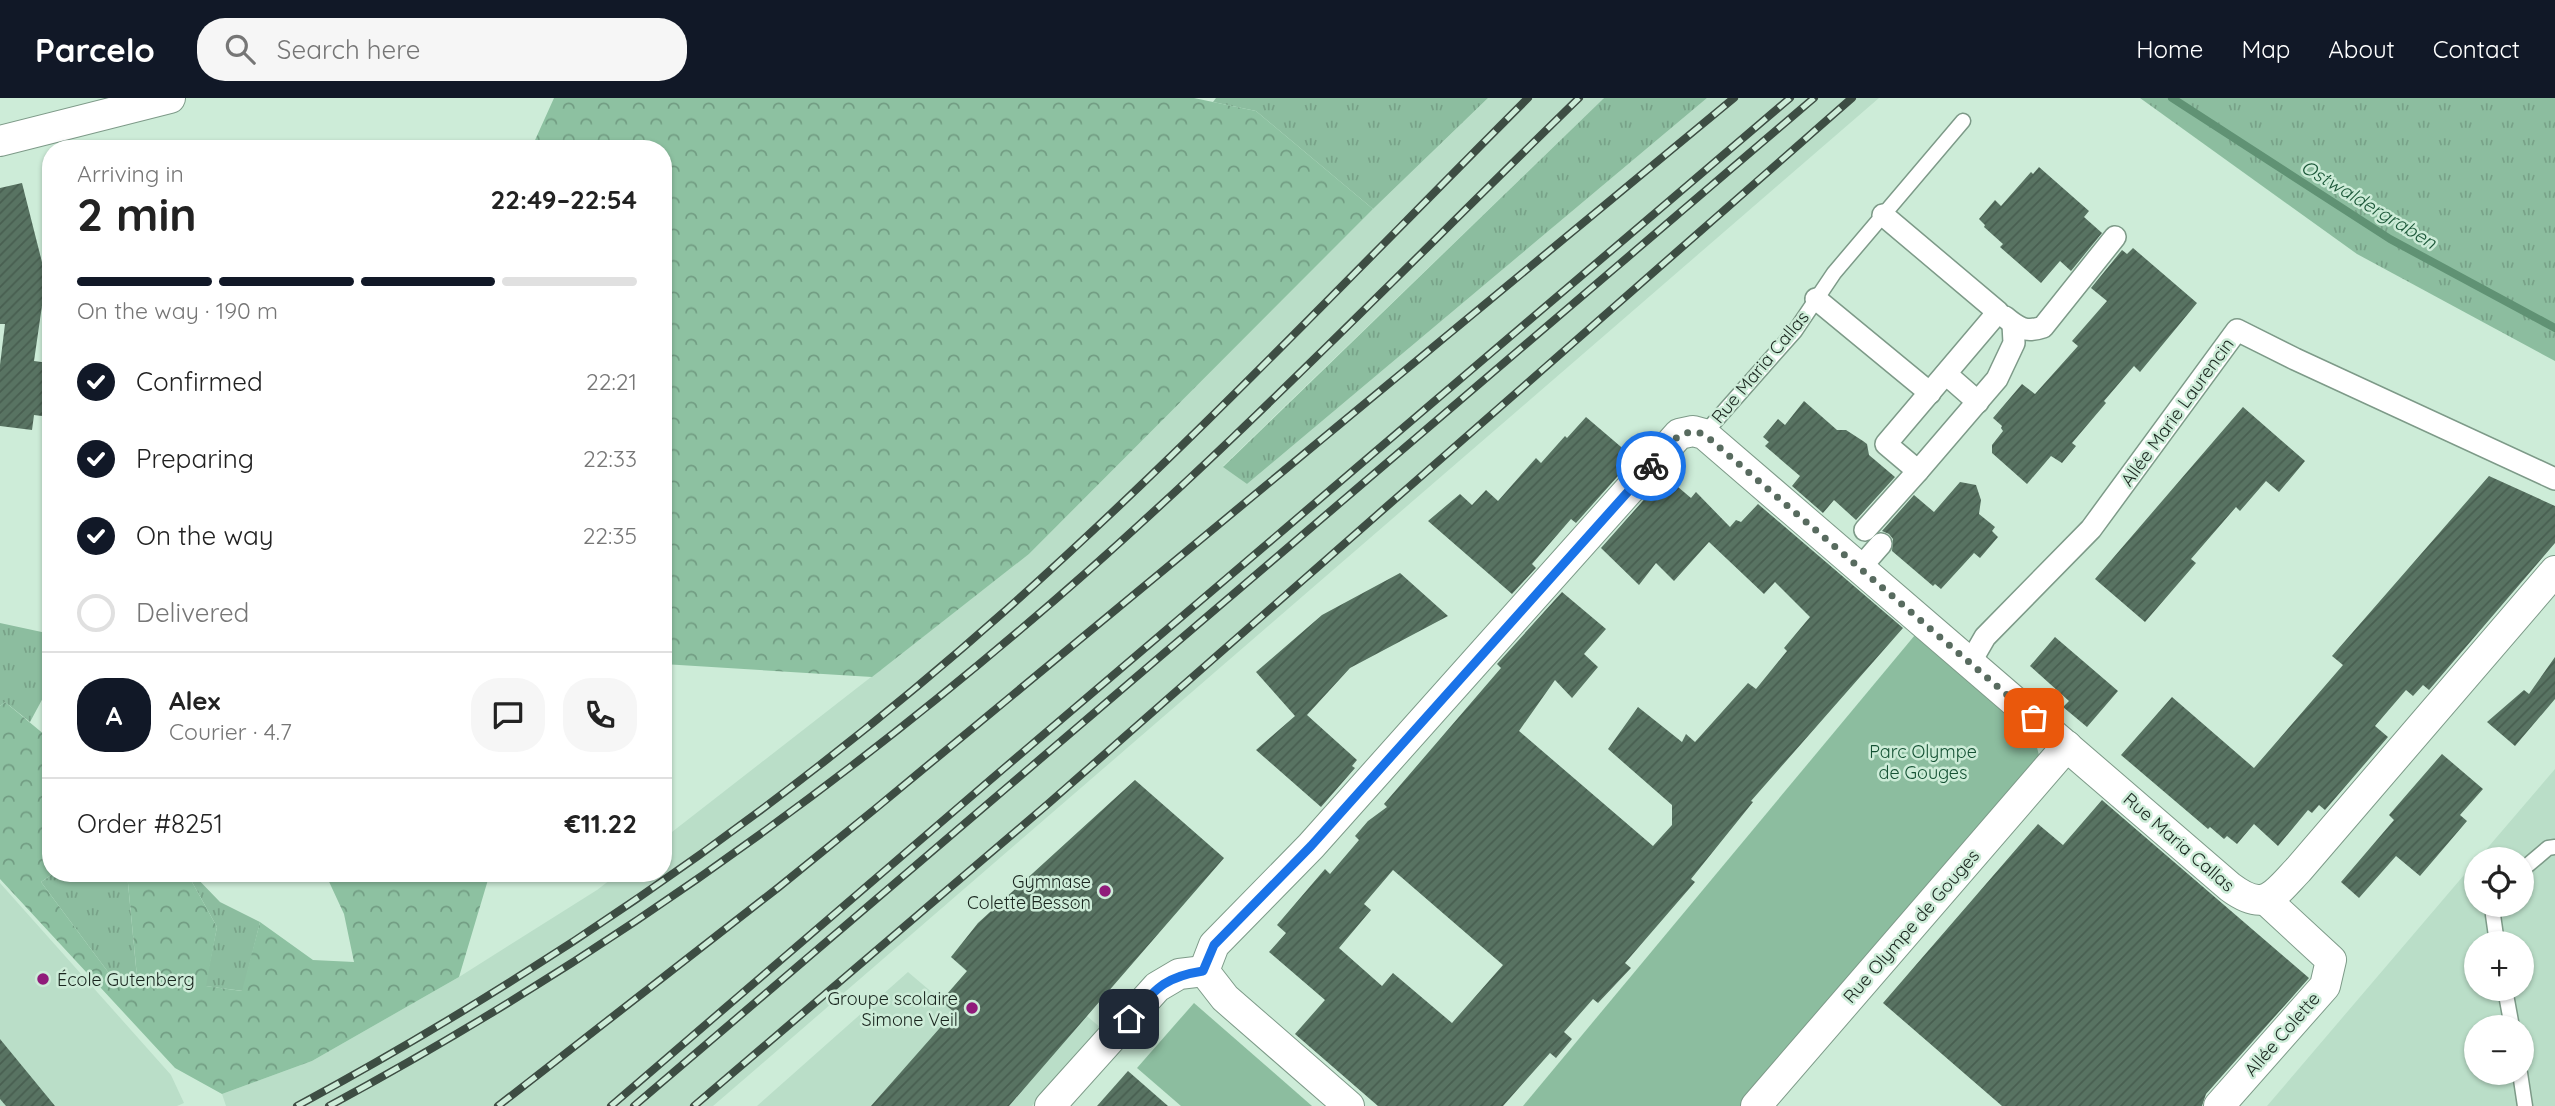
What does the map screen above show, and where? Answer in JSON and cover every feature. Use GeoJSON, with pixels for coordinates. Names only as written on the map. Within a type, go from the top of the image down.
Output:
{"type":"FeatureCollection","features":[{"type":"Feature","properties":{"kind":"street"},"geometry":{"type":"LineString","coordinates":[[0,141],[170,98]]}},
{"type":"Feature","properties":{"kind":"street"},"geometry":{"type":"LineString","coordinates":[[1883,215],[2006,318],[2023,330],[2033,331],[2043,327],[2115,237]]}},
{"type":"Feature","properties":{"kind":"street","name":"Rue Maria Callas"},"geometry":{"type":"LineString","coordinates":[[1816,299],[1930,393]]}},
{"type":"Feature","properties":{"kind":"street"},"geometry":{"type":"LineString","coordinates":[[1918,471],[1886,444],[1946,374],[2006,318]]}},
{"type":"Feature","properties":{"kind":"street"},"geometry":{"type":"LineString","coordinates":[[1860,568],[1873,537],[1918,471],[1997,379],[2014,343],[2006,318]]}},
{"type":"Feature","properties":{"kind":"street","name":"Allée Marie Laurencin"},"geometry":{"type":"LineString","coordinates":[[1970,663],[1985,636],[2091,529],[2237,330],[2555,479]]}},
{"type":"Feature","properties":{"kind":"street"},"geometry":{"type":"LineString","coordinates":[[1946,374],[1978,402]]}},
{"type":"Feature","properties":{"kind":"street","name":"Rue Maria Callas"},"geometry":{"type":"LineString","coordinates":[[1203,971],[1214,945],[1311,846],[1679,434],[1693,431],[1704,434],[2230,887],[2244,898],[2256,902],[2266,900]]}},
{"type":"Feature","properties":{"kind":"street"},"geometry":{"type":"LineString","coordinates":[[2266,900],[2298,870],[2555,571]]}},
{"type":"Feature","properties":{"kind":"street","name":"Rue Olympe de Gouges"},"geometry":{"type":"LineString","coordinates":[[1756,1106],[2067,747]]}},
{"type":"Feature","properties":{"kind":"street","name":"Allée Colette"},"geometry":{"type":"LineString","coordinates":[[2219,1106],[2325,986],[2331,960],[2266,900]]}},
{"type":"Feature","properties":{"kind":"street"},"geometry":{"type":"LineString","coordinates":[[1050,1106],[1157,987],[1179,974],[1203,971],[1225,998],[1349,1106]]}},
{"type":"Feature","properties":{"kind":"lane","name":"Rue Maria Callas"},"geometry":{"type":"LineString","coordinates":[[1704,434],[1795,331],[1834,273],[1963,121]]}},
{"type":"Feature","properties":{"kind":"lane"},"geometry":{"type":"LineString","coordinates":[[2534,860],[2548,848],[2555,847]]}},
{"type":"Feature","properties":{"kind":"lane"},"geometry":{"type":"LineString","coordinates":[[2522,1085],[2525,1106]]}},
{"type":"Feature","properties":{"kind":"shaded area"},"geometry":{"type":"Polygon","coordinates":[[[1488,98],[1604,98],[1223,466],[1247,484],[1707,98],[1879,98],[713,1106],[226,1106],[222,1094],[312,1061],[459,977],[607,882],[672,882],[672,832],[1029,554],[1373,209],[1488,98]]]}},
{"type":"Feature","properties":{"kind":"shaded area"},"geometry":{"type":"Polygon","coordinates":[[[2555,769],[2555,1106],[2267,1106],[2464,875],[2464,917],[2534,917],[2534,847],[2488,847],[2555,769]]]}},
{"type":"Feature","properties":{"kind":"shaded area","name":"École Gutenberg"},"geometry":{"type":"Polygon","coordinates":[[[0,883],[171,1075],[184,1103],[177,1106],[0,1106],[0,883]]]}},
{"type":"Feature","properties":{"kind":"shaded area","name":"Groupe scolaire Simone Veil"},"geometry":{"type":"Polygon","coordinates":[[[978,924],[1101,1028],[1032,1106],[757,1106],[908,972],[941,1000],[967,972],[951,957],[978,924]]]}},
{"type":"Feature","properties":{"kind":"green space"},"geometry":{"type":"Polygon","coordinates":[[[554,98],[1194,98],[1256,111],[1373,209],[1029,554],[872,677],[672,665],[672,140],[535,140],[554,98]]]}},
{"type":"Feature","properties":{"kind":"green space"},"geometry":{"type":"Polygon","coordinates":[[[1216,98],[1488,98],[1373,209],[1256,111],[1213,102],[1216,98]]]}},
{"type":"Feature","properties":{"kind":"green space"},"geometry":{"type":"Polygon","coordinates":[[[1604,98],[1707,98],[1247,484],[1223,467],[1604,98]]]}},
{"type":"Feature","properties":{"kind":"green space"},"geometry":{"type":"Polygon","coordinates":[[[2140,98],[2555,98],[2555,361],[2357,254],[2140,98]]]}},
{"type":"Feature","properties":{"kind":"green space"},"geometry":{"type":"Polygon","coordinates":[[[0,623],[42,632],[42,700],[30,722],[5,702],[0,706],[0,623]]]}},
{"type":"Feature","properties":{"kind":"green space","name":"Parc Olympe de Gouges"},"geometry":{"type":"Polygon","coordinates":[[[1915,635],[2034,736],[2040,759],[1741,1106],[1523,1106],[1915,635]]]}},
{"type":"Feature","properties":{"kind":"green space"},"geometry":{"type":"Polygon","coordinates":[[[5,702],[42,733],[41,882],[111,976],[138,987],[128,882],[192,882],[217,927],[206,986],[242,991],[260,922],[313,960],[354,962],[344,914],[329,882],[487,882],[459,977],[312,1061],[222,1094],[175,1068],[0,879],[0,706],[5,702]]]}},
{"type":"Feature","properties":{"kind":"green space"},"geometry":{"type":"Polygon","coordinates":[[[41,882],[128,882],[138,988],[111,976],[41,882]]]}},
{"type":"Feature","properties":{"kind":"green space"},"geometry":{"type":"Polygon","coordinates":[[[192,882],[201,882],[220,902],[260,922],[243,991],[205,986],[217,927],[192,882]]]}},
{"type":"Feature","properties":{"kind":"green space"},"geometry":{"type":"Polygon","coordinates":[[[1194,1003],[1312,1106],[1181,1106],[1137,1068],[1194,1003]]]}},
{"type":"Feature","properties":{"kind":"building"},"geometry":{"type":"Polygon","coordinates":[[[2039,167],[2089,211],[2084,217],[2102,233],[2071,271],[2060,261],[2041,283],[2000,247],[2003,244],[1979,219],[1995,200],[2001,206],[2031,172],[2033,174],[2039,167]]]}},
{"type":"Feature","properties":{"kind":"building"},"geometry":{"type":"Polygon","coordinates":[[[22,183],[42,262],[42,306],[34,361],[42,362],[42,416],[34,415],[32,430],[0,426],[0,365],[5,324],[0,324],[0,188],[22,183]]]}},
{"type":"Feature","properties":{"kind":"building"},"geometry":{"type":"Polygon","coordinates":[[[2133,248],[2197,303],[2140,372],[2134,366],[2104,401],[2106,403],[2072,443],[2076,446],[2062,463],[2051,456],[2027,484],[1992,453],[1992,445],[2003,431],[2002,426],[1993,418],[2022,384],[2035,394],[2078,346],[2072,341],[2107,301],[2091,288],[2122,250],[2127,254],[2133,248]]]}},
{"type":"Feature","properties":{"kind":"building"},"geometry":{"type":"Polygon","coordinates":[[[1804,401],[1837,430],[1846,430],[1867,444],[1869,455],[1895,477],[1856,520],[1834,500],[1823,513],[1792,486],[1800,476],[1765,446],[1769,442],[1763,437],[1778,419],[1785,425],[1804,401]]]}},
{"type":"Feature","properties":{"kind":"building"},"geometry":{"type":"Polygon","coordinates":[[[2243,407],[2305,461],[2279,492],[2266,481],[2240,511],[2236,507],[2191,559],[2196,563],[2145,622],[2095,579],[2243,407]]]}},
{"type":"Feature","properties":{"kind":"building"},"geometry":{"type":"Polygon","coordinates":[[[1586,417],[1634,458],[1576,523],[1571,519],[1532,564],[1536,568],[1512,594],[1428,521],[1460,494],[1472,505],[1486,490],[1498,501],[1536,458],[1541,463],[1586,417]]]}},
{"type":"Feature","properties":{"kind":"building"},"geometry":{"type":"Polygon","coordinates":[[[1665,476],[1691,498],[1696,492],[1730,527],[1736,520],[1741,522],[1758,504],[1903,628],[1751,801],[1753,802],[1691,879],[1695,882],[1625,963],[1631,968],[1598,1003],[1593,999],[1564,1032],[1572,1039],[1556,1058],[1550,1053],[1503,1106],[1378,1106],[1295,1034],[1325,1000],[1269,952],[1286,933],[1277,925],[1325,869],[1330,874],[1359,840],[1355,836],[1368,821],[1387,807],[1384,804],[1501,668],[1497,664],[1562,592],[1606,629],[1584,654],[1598,667],[1572,698],[1555,680],[1519,731],[1653,846],[1672,825],[1672,805],[1608,749],[1638,707],[1682,742],[1686,734],[1695,742],[1748,683],[1756,689],[1787,651],[1784,648],[1810,617],[1775,582],[1764,594],[1709,542],[1674,581],[1656,563],[1639,585],[1601,548],[1665,476]],[[1393,870],[1364,904],[1371,910],[1339,948],[1382,986],[1393,973],[1452,1023],[1503,965],[1393,870]]]}},
{"type":"Feature","properties":{"kind":"building"},"geometry":{"type":"Polygon","coordinates":[[[2489,476],[2555,506],[2555,543],[2429,690],[2423,685],[2413,696],[2406,690],[2375,726],[2388,737],[2325,810],[2319,805],[2312,813],[2308,810],[2278,846],[2254,824],[2237,844],[2227,836],[2224,839],[2210,827],[2208,829],[2121,755],[2172,697],[2254,768],[2343,665],[2332,656],[2489,476]]]}},
{"type":"Feature","properties":{"kind":"building"},"geometry":{"type":"Polygon","coordinates":[[[1960,482],[1976,485],[1981,500],[1979,514],[1995,527],[1992,531],[1998,537],[1980,558],[1974,553],[1941,589],[1935,584],[1933,586],[1892,551],[1893,539],[1882,531],[1914,495],[1934,512],[1960,482]]]}},
{"type":"Feature","properties":{"kind":"building"},"geometry":{"type":"Polygon","coordinates":[[[1400,573],[1448,616],[1350,668],[1307,715],[1357,760],[1352,766],[1355,768],[1321,807],[1256,750],[1295,716],[1256,672],[1322,615],[1400,573]]]}},
{"type":"Feature","properties":{"kind":"building"},"geometry":{"type":"Polygon","coordinates":[[[2055,637],[2118,691],[2087,727],[2063,707],[2069,701],[2030,666],[2055,637]]]}},
{"type":"Feature","properties":{"kind":"building"},"geometry":{"type":"Polygon","coordinates":[[[2555,657],[2555,699],[2515,746],[2487,722],[2524,690],[2529,694],[2555,657]]]}},
{"type":"Feature","properties":{"kind":"building"},"geometry":{"type":"Polygon","coordinates":[[[2442,754],[2483,789],[2460,815],[2467,821],[2420,876],[2396,856],[2359,898],[2341,882],[2394,820],[2389,815],[2442,754]]]}},
{"type":"Feature","properties":{"kind":"building"},"geometry":{"type":"Polygon","coordinates":[[[1135,780],[1224,858],[1009,1106],[871,1106],[954,1012],[941,1001],[967,971],[951,957],[978,923],[1135,780]]]}},
{"type":"Feature","properties":{"kind":"building"},"geometry":{"type":"Polygon","coordinates":[[[2102,800],[2309,978],[2206,1094],[2202,1106],[2002,1106],[1883,1003],[2038,824],[2063,845],[2102,800]]]}},
{"type":"Feature","properties":{"kind":"building"},"geometry":{"type":"Polygon","coordinates":[[[0,1039],[55,1106],[6,1106],[0,1099],[0,1039]]]}},
{"type":"Feature","properties":{"kind":"building"},"geometry":{"type":"Polygon","coordinates":[[[1128,1071],[1168,1106],[1097,1106],[1128,1071]]]}},
{"type":"Feature","properties":{"kind":"waterway","name":"Ostwaldergraben"},"geometry":{"type":"LineString","coordinates":[[2172,98],[2390,239],[2555,328]]}},
{"type":"Feature","properties":{"kind":"railway"},"geometry":{"type":"LineString","coordinates":[[672,875],[840,749],[924,681],[1074,549],[1271,358],[1528,98]]}},
{"type":"Feature","properties":{"kind":"railway"},"geometry":{"type":"LineString","coordinates":[[329,1106],[511,1001],[688,886],[858,761],[940,696],[1094,566],[1165,501],[1579,98]]}},
{"type":"Feature","properties":{"kind":"railway"},"geometry":{"type":"LineString","coordinates":[[498,1106],[875,809],[1734,98]]}},
{"type":"Feature","properties":{"kind":"railway"},"geometry":{"type":"LineString","coordinates":[[611,1106],[1790,98]]}},
{"type":"Feature","properties":{"kind":"railway"},"geometry":{"type":"LineString","coordinates":[[634,1106],[1814,98]]}},
{"type":"Feature","properties":{"kind":"railway"},"geometry":{"type":"LineString","coordinates":[[694,1106],[1049,803],[1852,98]]}},
{"type":"Feature","properties":{"kind":"railway"},"geometry":{"type":"LineString","coordinates":[[297,1106],[485,998],[662,882]]}},
{"type":"Feature","properties":{"kind":"way so far"},"geometry":{"type":"LineString","coordinates":[[1651,466],[1679,434],[1693,431],[1704,434],[2034,718]]}},
{"type":"Feature","properties":{"kind":"place","name":"Gymnase Colette Besson"},"geometry":{"type":"Point","coordinates":[1105,891]}},
{"type":"Feature","properties":{"kind":"place","name":"École Gutenberg"},"geometry":{"type":"Point","coordinates":[43,979]}},
{"type":"Feature","properties":{"kind":"place","name":"Groupe scolaire Simone Veil"},"geometry":{"type":"Point","coordinates":[972,1008]}},
{"type":"Feature","properties":{"kind":"route"},"geometry":{"type":"LineString","coordinates":[[1129,1019],[1157,987],[1179,974],[1203,971],[1214,945],[1311,846],[1651,466]]}}]}
